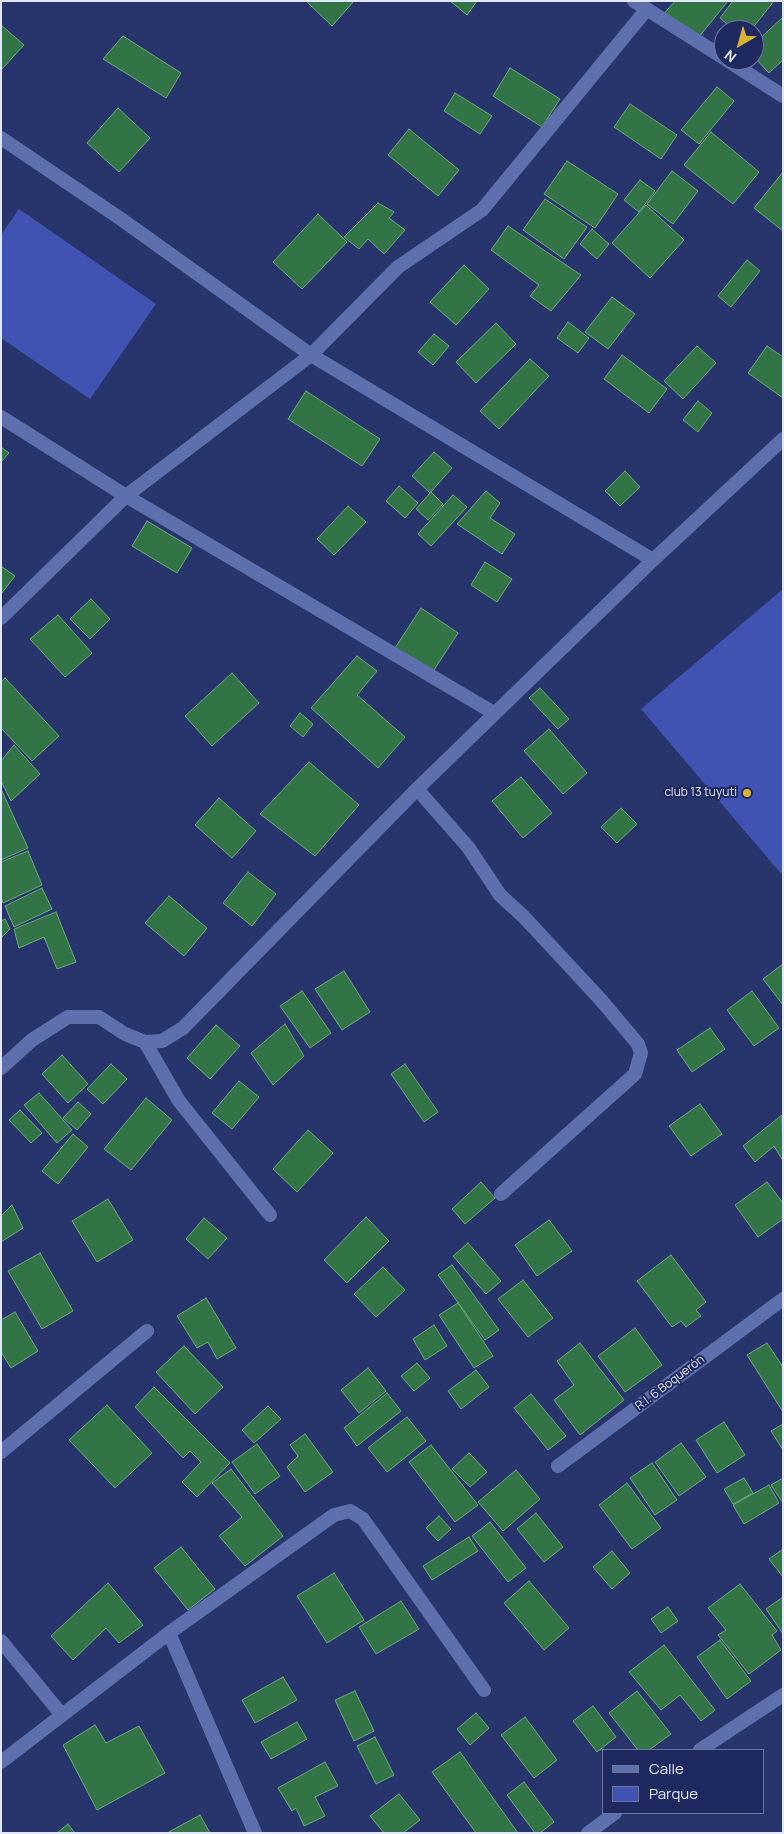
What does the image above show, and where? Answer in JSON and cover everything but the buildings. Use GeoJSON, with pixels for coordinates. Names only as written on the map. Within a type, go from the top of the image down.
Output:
{"type":"FeatureCollection","features":[{"type":"Feature","properties":{"kind":"street"},"geometry":{"type":"LineString","coordinates":[[634,1],[714,52]]}},
{"type":"Feature","properties":{"kind":"street"},"geometry":{"type":"LineString","coordinates":[[1,618],[126,496],[311,355],[398,267],[482,210],[648,9]]}},
{"type":"Feature","properties":{"kind":"street"},"geometry":{"type":"LineString","coordinates":[[742,70],[783,96]]}},
{"type":"Feature","properties":{"kind":"street"},"geometry":{"type":"LineString","coordinates":[[1,138],[120,219],[311,355],[653,560]]}},
{"type":"Feature","properties":{"kind":"street"},"geometry":{"type":"LineString","coordinates":[[1,416],[126,496],[494,713]]}},
{"type":"Feature","properties":{"kind":"street"},"geometry":{"type":"LineString","coordinates":[[1,1068],[32,1040],[68,1017],[100,1017],[125,1034],[144,1042],[162,1041],[183,1028],[494,713],[653,560],[783,439]]}},
{"type":"Feature","properties":{"kind":"street"},"geometry":{"type":"LineString","coordinates":[[417,789],[468,848],[500,895],[524,917],[601,1000],[638,1044],[641,1053],[635,1074],[501,1194]]}},
{"type":"Feature","properties":{"kind":"street"},"geometry":{"type":"LineString","coordinates":[[144,1042],[179,1101],[270,1215]]}},
{"type":"Feature","properties":{"kind":"street","name":"R.I. 6 Boquerón"},"geometry":{"type":"LineString","coordinates":[[558,1466],[783,1299]]}},
{"type":"Feature","properties":{"kind":"street"},"geometry":{"type":"LineString","coordinates":[[1,1452],[147,1331]]}},
{"type":"Feature","properties":{"kind":"street"},"geometry":{"type":"LineString","coordinates":[[1,1762],[169,1633],[334,1515],[350,1511],[363,1519],[484,1690]]}},
{"type":"Feature","properties":{"kind":"street"},"geometry":{"type":"LineString","coordinates":[[169,1633],[255,1833]]}},
{"type":"Feature","properties":{"kind":"street"},"geometry":{"type":"LineString","coordinates":[[1,1641],[62,1715]]}},
{"type":"Feature","properties":{"kind":"street"},"geometry":{"type":"LineString","coordinates":[[702,1749],[783,1695]]}},
{"type":"Feature","properties":{"kind":"street"},"geometry":{"type":"LineString","coordinates":[[588,1833],[614,1814]]}},
{"type":"Feature","properties":{"kind":"green space"},"geometry":{"type":"Polygon","coordinates":[[[19,209],[156,304],[90,399],[1,338],[1,235],[19,209]]]}},
{"type":"Feature","properties":{"kind":"green space","name":"club 13 tuyuti"},"geometry":{"type":"Polygon","coordinates":[[[783,589],[783,876],[641,709],[783,589]]]}},
{"type":"Feature","properties":{"kind":"place","name":"club 13 tuyuti"},"geometry":{"type":"Point","coordinates":[747,793]}}]}
